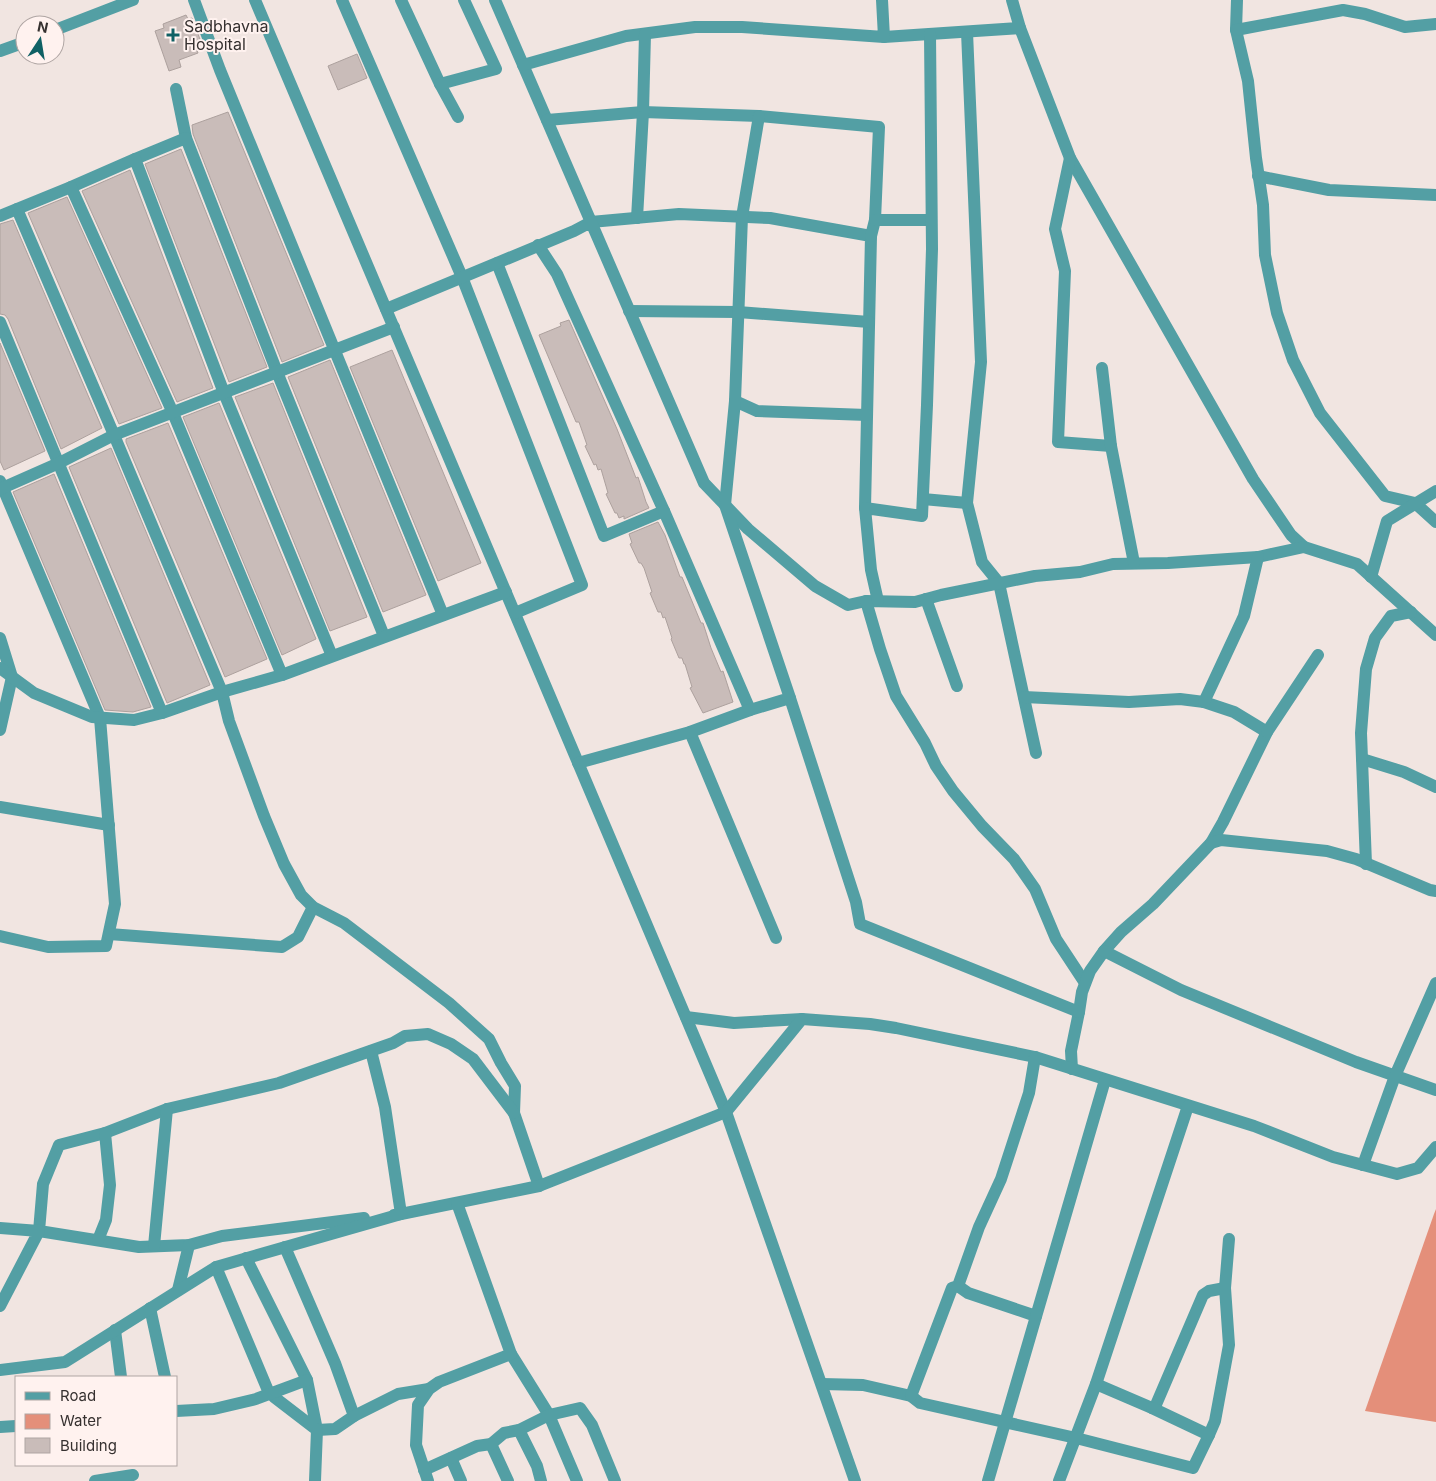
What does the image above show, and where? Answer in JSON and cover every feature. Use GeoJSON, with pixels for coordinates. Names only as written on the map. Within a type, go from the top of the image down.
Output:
{"type":"FeatureCollection","features":[{"type":"Feature","properties":{"kind":"street"},"geometry":{"type":"LineString","coordinates":[[65,26],[133,0]]}},
{"type":"Feature","properties":{"kind":"street"},"geometry":{"type":"LineString","coordinates":[[194,0],[224,79],[443,615]]}},
{"type":"Feature","properties":{"kind":"street"},"geometry":{"type":"LineString","coordinates":[[256,0],[726,1112],[856,1481]]}},
{"type":"Feature","properties":{"kind":"street"},"geometry":{"type":"LineString","coordinates":[[342,0],[462,277],[582,585],[515,613]]}},
{"type":"Feature","properties":{"kind":"street"},"geometry":{"type":"LineString","coordinates":[[401,0],[440,84],[458,117]]}},
{"type":"Feature","properties":{"kind":"street"},"geometry":{"type":"LineString","coordinates":[[440,84],[496,69],[464,0]]}},
{"type":"Feature","properties":{"kind":"street"},"geometry":{"type":"LineString","coordinates":[[495,0],[704,483],[748,529],[815,586],[848,605],[872,601],[915,602],[1035,576],[1080,572],[1113,564],[1168,563],[1258,557],[1304,548],[1357,564],[1436,635]]}},
{"type":"Feature","properties":{"kind":"street"},"geometry":{"type":"LineString","coordinates":[[882,0],[884,37]]}},
{"type":"Feature","properties":{"kind":"street"},"geometry":{"type":"LineString","coordinates":[[1012,0],[1020,28],[1070,158],[1253,479],[1291,535],[1304,548]]}},
{"type":"Feature","properties":{"kind":"street"},"geometry":{"type":"LineString","coordinates":[[1237,0],[1236,30],[1248,81],[1263,205],[1265,255],[1277,313],[1293,360],[1320,413],[1385,496],[1415,503],[1436,522]]}},
{"type":"Feature","properties":{"kind":"street"},"geometry":{"type":"LineString","coordinates":[[1236,30],[1343,10],[1365,14],[1405,27],[1436,24]]}},
{"type":"Feature","properties":{"kind":"street"},"geometry":{"type":"LineString","coordinates":[[523,65],[626,36],[694,27],[742,27],[884,37],[1020,28]]}},
{"type":"Feature","properties":{"kind":"street"},"geometry":{"type":"LineString","coordinates":[[967,32],[981,362],[967,503],[982,562],[999,583],[1036,753]]}},
{"type":"Feature","properties":{"kind":"street"},"geometry":{"type":"LineString","coordinates":[[637,218],[645,34]]}},
{"type":"Feature","properties":{"kind":"street"},"geometry":{"type":"LineString","coordinates":[[865,508],[922,516],[928,405],[932,220],[930,34]]}},
{"type":"Feature","properties":{"kind":"street"},"geometry":{"type":"LineString","coordinates":[[0,51],[15,46]]}},
{"type":"Feature","properties":{"kind":"street"},"geometry":{"type":"LineString","coordinates":[[176,89],[186,138],[384,636]]}},
{"type":"Feature","properties":{"kind":"street"},"geometry":{"type":"LineString","coordinates":[[547,120],[643,112],[759,116],[879,127],[875,220],[871,236],[865,508],[872,601],[880,649],[896,696],[922,737],[936,766],[968,810],[1014,858],[1035,889],[1056,939],[1085,983]]}},
{"type":"Feature","properties":{"kind":"street"},"geometry":{"type":"LineString","coordinates":[[759,116],[742,217],[735,401],[725,504],[856,902],[860,924],[1079,1012]]}},
{"type":"Feature","properties":{"kind":"street"},"geometry":{"type":"LineString","coordinates":[[0,216],[186,138]]}},
{"type":"Feature","properties":{"kind":"street"},"geometry":{"type":"LineString","coordinates":[[1070,158],[1055,229],[1066,271],[1058,442],[1111,446]]}},
{"type":"Feature","properties":{"kind":"street"},"geometry":{"type":"LineString","coordinates":[[135,159],[224,393],[332,656]]}},
{"type":"Feature","properties":{"kind":"street"},"geometry":{"type":"LineString","coordinates":[[1258,176],[1329,190],[1436,196]]}},
{"type":"Feature","properties":{"kind":"street"},"geometry":{"type":"LineString","coordinates":[[71,187],[173,412],[282,675]]}},
{"type":"Feature","properties":{"kind":"street"},"geometry":{"type":"LineString","coordinates":[[16,209],[222,692],[229,721],[270,832],[284,864],[301,895],[314,907],[344,923],[449,1003],[489,1039],[515,1086],[514,1113]]}},
{"type":"Feature","properties":{"kind":"street"},"geometry":{"type":"LineString","coordinates":[[386,309],[591,222],[679,214],[770,218],[871,236]]}},
{"type":"Feature","properties":{"kind":"street"},"geometry":{"type":"LineString","coordinates":[[875,220],[932,220]]}},
{"type":"Feature","properties":{"kind":"street"},"geometry":{"type":"LineString","coordinates":[[538,246],[557,274],[664,511],[750,710]]}},
{"type":"Feature","properties":{"kind":"street"},"geometry":{"type":"LineString","coordinates":[[497,263],[604,536],[664,511]]}},
{"type":"Feature","properties":{"kind":"street"},"geometry":{"type":"LineString","coordinates":[[629,311],[738,312],[869,322]]}},
{"type":"Feature","properties":{"kind":"street"},"geometry":{"type":"LineString","coordinates":[[0,322],[162,713]]}},
{"type":"Feature","properties":{"kind":"street"},"geometry":{"type":"LineString","coordinates":[[0,936],[48,947],[106,946],[115,904],[100,718],[1,486],[59,463],[114,435],[394,327]]}},
{"type":"Feature","properties":{"kind":"street"},"geometry":{"type":"LineString","coordinates":[[1102,368],[1111,446],[1134,563]]}},
{"type":"Feature","properties":{"kind":"street"},"geometry":{"type":"LineString","coordinates":[[735,401],[757,411],[867,415]]}},
{"type":"Feature","properties":{"kind":"street"},"geometry":{"type":"LineString","coordinates":[[1371,577],[1387,521],[1436,491]]}},
{"type":"Feature","properties":{"kind":"street"},"geometry":{"type":"LineString","coordinates":[[923,499],[967,503]]}},
{"type":"Feature","properties":{"kind":"street"},"geometry":{"type":"LineString","coordinates":[[1204,702],[1244,616],[1258,557]]}},
{"type":"Feature","properties":{"kind":"street"},"geometry":{"type":"LineString","coordinates":[[0,668],[34,692],[92,717],[134,720],[282,675],[506,592]]}},
{"type":"Feature","properties":{"kind":"street"},"geometry":{"type":"LineString","coordinates":[[926,599],[956,686]]}},
{"type":"Feature","properties":{"kind":"street"},"geometry":{"type":"LineString","coordinates":[[1366,864],[1361,733],[1366,669],[1375,638],[1390,616],[1411,612]]}},
{"type":"Feature","properties":{"kind":"street"},"geometry":{"type":"LineString","coordinates":[[0,638],[12,677],[0,730]]}},
{"type":"Feature","properties":{"kind":"street"},"geometry":{"type":"LineString","coordinates":[[1072,1069],[1071,1051],[1082,992],[1090,971],[1121,932],[1153,904],[1211,843],[1267,732],[1318,655]]}},
{"type":"Feature","properties":{"kind":"street"},"geometry":{"type":"LineString","coordinates":[[1024,697],[1129,702],[1180,699],[1204,702],[1234,712],[1267,732]]}},
{"type":"Feature","properties":{"kind":"street"},"geometry":{"type":"LineString","coordinates":[[578,763],[690,732],[750,710],[790,698]]}},
{"type":"Feature","properties":{"kind":"street"},"geometry":{"type":"LineString","coordinates":[[690,732],[776,938]]}},
{"type":"Feature","properties":{"kind":"street"},"geometry":{"type":"LineString","coordinates":[[1362,759],[1404,772],[1436,787]]}},
{"type":"Feature","properties":{"kind":"street"},"geometry":{"type":"LineString","coordinates":[[0,807],[109,825]]}},
{"type":"Feature","properties":{"kind":"street"},"geometry":{"type":"LineString","coordinates":[[1211,843],[1221,840],[1327,851],[1356,859],[1436,891]]}},
{"type":"Feature","properties":{"kind":"street"},"geometry":{"type":"LineString","coordinates":[[109,934],[282,947],[298,937],[314,907]]}},
{"type":"Feature","properties":{"kind":"street"},"geometry":{"type":"LineString","coordinates":[[1104,951],[1181,990],[1356,1062],[1436,1090]]}},
{"type":"Feature","properties":{"kind":"street"},"geometry":{"type":"LineString","coordinates":[[1364,1165],[1395,1076],[1436,983]]}},
{"type":"Feature","properties":{"kind":"street"},"geometry":{"type":"LineString","coordinates":[[686,1017],[734,1023],[802,1019],[870,1024],[1035,1057],[1254,1126],[1333,1157],[1397,1174],[1418,1168],[1436,1147]]}},
{"type":"Feature","properties":{"kind":"street"},"geometry":{"type":"LineString","coordinates":[[0,1228],[39,1231],[139,1246],[189,1245],[222,1236],[401,1214],[539,1186],[726,1112],[802,1019]]}},
{"type":"Feature","properties":{"kind":"street"},"geometry":{"type":"LineString","coordinates":[[0,1306],[39,1231],[43,1184],[59,1145],[104,1133],[167,1109],[279,1083],[393,1043],[404,1036],[428,1034],[452,1044],[473,1059],[514,1113],[539,1186]]}},
{"type":"Feature","properties":{"kind":"street"},"geometry":{"type":"LineString","coordinates":[[370,1051],[385,1108],[401,1214]]}},
{"type":"Feature","properties":{"kind":"street"},"geometry":{"type":"LineString","coordinates":[[958,1286],[979,1227],[1001,1178],[1029,1093],[1035,1057]]}},
{"type":"Feature","properties":{"kind":"street"},"geometry":{"type":"LineString","coordinates":[[988,1481],[1106,1080]]}},
{"type":"Feature","properties":{"kind":"street"},"geometry":{"type":"LineString","coordinates":[[1059,1481],[1096,1384],[1188,1106]]}},
{"type":"Feature","properties":{"kind":"street"},"geometry":{"type":"LineString","coordinates":[[154,1246],[167,1109]]}},
{"type":"Feature","properties":{"kind":"street"},"geometry":{"type":"LineString","coordinates":[[98,1240],[106,1220],[110,1185],[104,1133]]}},
{"type":"Feature","properties":{"kind":"street"},"geometry":{"type":"LineString","coordinates":[[457,1203],[511,1354],[549,1415],[577,1481]]}},
{"type":"Feature","properties":{"kind":"street"},"geometry":{"type":"LineString","coordinates":[[0,1370],[65,1362],[216,1267],[401,1214]]}},
{"type":"Feature","properties":{"kind":"street"},"geometry":{"type":"LineString","coordinates":[[822,1384],[863,1385],[910,1396],[920,1403],[1076,1438],[1193,1468],[1215,1421],[1229,1345],[1225,1288],[1229,1239]]}},
{"type":"Feature","properties":{"kind":"street"},"geometry":{"type":"LineString","coordinates":[[178,1290],[189,1245]]}},
{"type":"Feature","properties":{"kind":"street"},"geometry":{"type":"LineString","coordinates":[[285,1247],[335,1363],[354,1416]]}},
{"type":"Feature","properties":{"kind":"street"},"geometry":{"type":"LineString","coordinates":[[246,1258],[307,1380],[317,1430],[315,1481]]}},
{"type":"Feature","properties":{"kind":"street"},"geometry":{"type":"LineString","coordinates":[[216,1267],[272,1395],[317,1430],[335,1429],[354,1416],[398,1394],[429,1389]]}},
{"type":"Feature","properties":{"kind":"street"},"geometry":{"type":"LineString","coordinates":[[958,1286],[968,1293],[1036,1316]]}},
{"type":"Feature","properties":{"kind":"street"},"geometry":{"type":"LineString","coordinates":[[910,1396],[952,1288],[958,1286]]}},
{"type":"Feature","properties":{"kind":"street"},"geometry":{"type":"LineString","coordinates":[[1152,1408],[1155,1407],[1203,1295],[1209,1291],[1225,1288]]}},
{"type":"Feature","properties":{"kind":"street"},"geometry":{"type":"LineString","coordinates":[[150,1308],[165,1376]]}},
{"type":"Feature","properties":{"kind":"street"},"geometry":{"type":"LineString","coordinates":[[115,1330],[121,1376]]}},
{"type":"Feature","properties":{"kind":"street"},"geometry":{"type":"LineString","coordinates":[[511,1354],[439,1382],[429,1389],[418,1405],[416,1445],[426,1476],[451,1458],[477,1446],[492,1444],[504,1433],[519,1430],[549,1415],[580,1408],[592,1425],[615,1481]]}},
{"type":"Feature","properties":{"kind":"street"},"geometry":{"type":"LineString","coordinates":[[178,1411],[214,1409],[256,1399],[272,1395],[307,1380]]}},
{"type":"Feature","properties":{"kind":"street"},"geometry":{"type":"LineString","coordinates":[[1096,1384],[1209,1435]]}},
{"type":"Feature","properties":{"kind":"street"},"geometry":{"type":"LineString","coordinates":[[0,1427],[15,1426]]}},
{"type":"Feature","properties":{"kind":"street"},"geometry":{"type":"LineString","coordinates":[[519,1430],[537,1466],[540,1481]]}},
{"type":"Feature","properties":{"kind":"street"},"geometry":{"type":"LineString","coordinates":[[492,1444],[508,1481]]}},
{"type":"Feature","properties":{"kind":"street"},"geometry":{"type":"LineString","coordinates":[[451,1458],[461,1481]]}},
{"type":"Feature","properties":{"kind":"street"},"geometry":{"type":"LineString","coordinates":[[95,1481],[133,1474]]}},
{"type":"Feature","properties":{"kind":"water"},"geometry":{"type":"Polygon","coordinates":[[[1436,1209],[1436,1422],[1365,1411],[1434,1214],[1436,1209]]]}},
{"type":"Feature","properties":{"kind":"building"},"geometry":{"type":"Polygon","coordinates":[[[186,15],[188,19],[192,18],[201,42],[195,45],[198,53],[179,60],[181,67],[169,71],[155,31],[164,28],[163,24],[186,15]]]}},
{"type":"Feature","properties":{"kind":"building"},"geometry":{"type":"Polygon","coordinates":[[[357,54],[367,78],[338,90],[328,66],[357,54]]]}},
{"type":"Feature","properties":{"kind":"building"},"geometry":{"type":"Polygon","coordinates":[[[228,112],[324,345],[282,362],[193,134],[192,125],[228,112]]]}},
{"type":"Feature","properties":{"kind":"building"},"geometry":{"type":"Polygon","coordinates":[[[181,149],[267,367],[229,382],[145,164],[181,149]]]}},
{"type":"Feature","properties":{"kind":"building"},"geometry":{"type":"Polygon","coordinates":[[[130,170],[213,388],[177,402],[82,191],[130,170]]]}},
{"type":"Feature","properties":{"kind":"building"},"geometry":{"type":"Polygon","coordinates":[[[67,197],[162,408],[119,424],[28,213],[67,197]]]}},
{"type":"Feature","properties":{"kind":"building"},"geometry":{"type":"Polygon","coordinates":[[[13,220],[102,428],[61,449],[8,319],[5,315],[0,314],[0,224],[13,220]]]}},
{"type":"Feature","properties":{"kind":"building"},"geometry":{"type":"Polygon","coordinates":[[[569,320],[617,429],[636,478],[638,477],[649,508],[624,519],[624,516],[619,518],[617,513],[615,513],[606,494],[608,493],[601,469],[598,470],[596,464],[594,465],[585,446],[587,445],[579,422],[576,422],[539,335],[561,326],[560,323],[569,320]]]}},
{"type":"Feature","properties":{"kind":"building"},"geometry":{"type":"Polygon","coordinates":[[[0,343],[45,451],[4,470],[0,461],[0,343]]]}},
{"type":"Feature","properties":{"kind":"building"},"geometry":{"type":"Polygon","coordinates":[[[392,350],[481,563],[438,581],[350,367],[392,350]]]}},
{"type":"Feature","properties":{"kind":"building"},"geometry":{"type":"Polygon","coordinates":[[[330,360],[426,595],[383,612],[288,377],[330,360]]]}},
{"type":"Feature","properties":{"kind":"building"},"geometry":{"type":"Polygon","coordinates":[[[273,383],[367,617],[330,631],[235,397],[273,383]]]}},
{"type":"Feature","properties":{"kind":"building"},"geometry":{"type":"Polygon","coordinates":[[[219,403],[316,639],[282,655],[183,417],[219,403]]]}},
{"type":"Feature","properties":{"kind":"building"},"geometry":{"type":"Polygon","coordinates":[[[168,423],[267,659],[225,677],[126,442],[126,439],[168,423]]]}},
{"type":"Feature","properties":{"kind":"building"},"geometry":{"type":"Polygon","coordinates":[[[111,448],[210,685],[167,703],[69,467],[111,448]]]}},
{"type":"Feature","properties":{"kind":"building"},"geometry":{"type":"Polygon","coordinates":[[[54,474],[151,707],[133,712],[105,710],[13,492],[54,474]]]}},
{"type":"Feature","properties":{"kind":"building"},"geometry":{"type":"Polygon","coordinates":[[[658,522],[665,535],[680,577],[682,577],[701,623],[703,623],[721,672],[723,671],[733,702],[703,713],[690,688],[692,687],[685,664],[682,658],[679,658],[665,617],[663,618],[661,612],[658,612],[650,593],[652,592],[644,568],[639,563],[630,544],[632,543],[629,534],[658,522]]]}},
{"type":"Feature","properties":{"kind":"place","name":"Sadbhavna Hospital"},"geometry":{"type":"Point","coordinates":[173,35]}}]}
